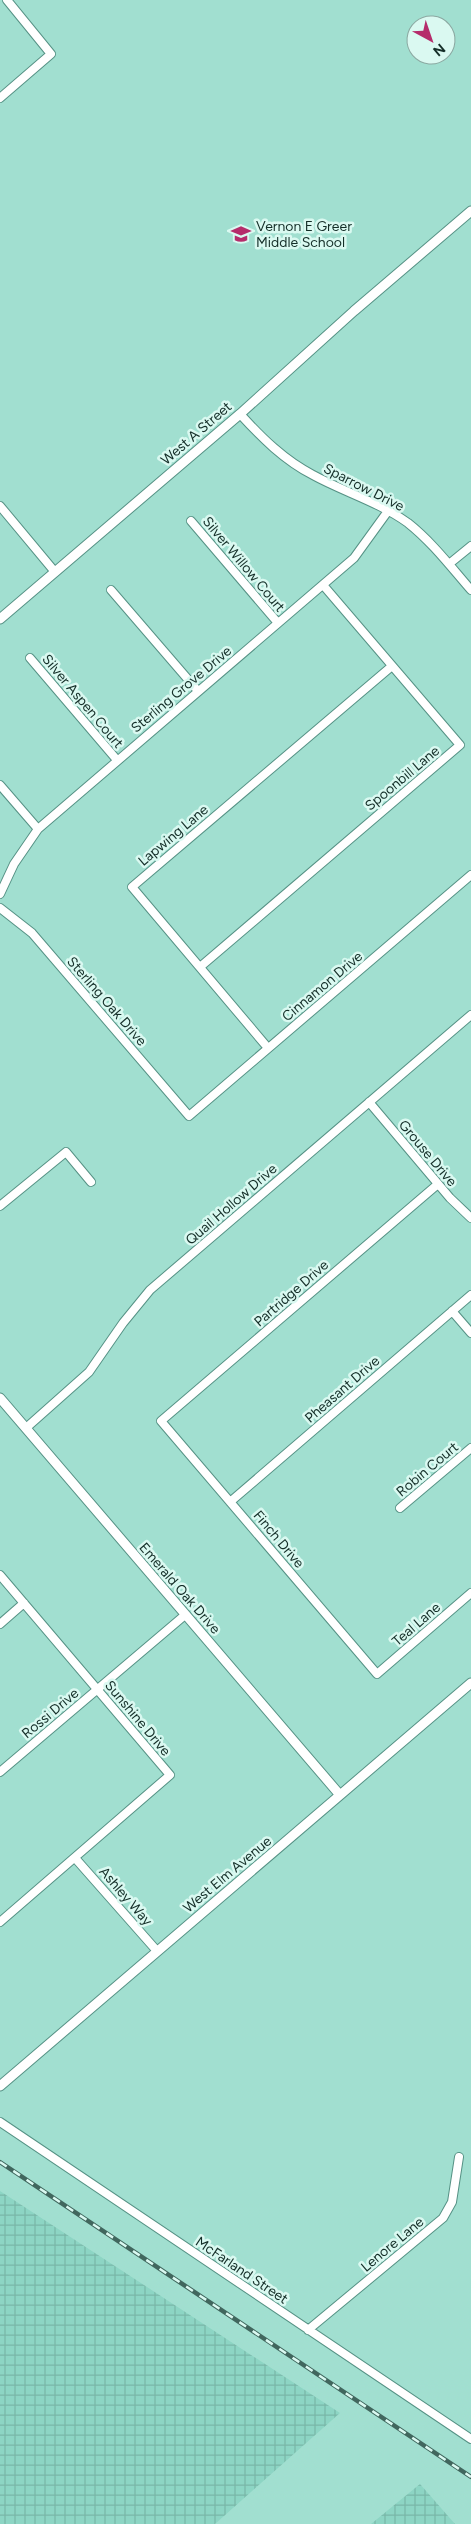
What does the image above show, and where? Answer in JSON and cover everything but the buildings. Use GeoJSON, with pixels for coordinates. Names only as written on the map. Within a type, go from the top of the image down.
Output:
{"type":"FeatureCollection","features":[{"type":"Feature","properties":{"kind":"street"},"geometry":{"type":"LineString","coordinates":[[0,98],[51,54],[8,0]]}},
{"type":"Feature","properties":{"kind":"street","name":"West A Street"},"geometry":{"type":"LineString","coordinates":[[0,619],[240,414],[471,211]]}},
{"type":"Feature","properties":{"kind":"street","name":"Sparrow Drive"},"geometry":{"type":"LineString","coordinates":[[240,414],[260,436],[292,463],[388,511],[428,540],[471,590]]}},
{"type":"Feature","properties":{"kind":"street"},"geometry":{"type":"LineString","coordinates":[[0,506],[55,572]]}},
{"type":"Feature","properties":{"kind":"street","name":"Sterling Grove Drive"},"geometry":{"type":"LineString","coordinates":[[0,894],[14,864],[38,829],[323,584],[365,545],[388,511]]}},
{"type":"Feature","properties":{"kind":"street","name":"Silver Willow Court"},"geometry":{"type":"LineString","coordinates":[[191,521],[278,623]]}},
{"type":"Feature","properties":{"kind":"street"},"geometry":{"type":"LineString","coordinates":[[450,564],[471,546]]}},
{"type":"Feature","properties":{"kind":"street","name":"Spoonbill Lane"},"geometry":{"type":"LineString","coordinates":[[200,967],[460,745],[323,584]]}},
{"type":"Feature","properties":{"kind":"street"},"geometry":{"type":"LineString","coordinates":[[111,590],[198,691]]}},
{"type":"Feature","properties":{"kind":"street","name":"Silver Aspen Court"},"geometry":{"type":"LineString","coordinates":[[30,658],[117,760]]}},
{"type":"Feature","properties":{"kind":"street","name":"Lapwing Lane"},"geometry":{"type":"LineString","coordinates":[[268,1048],[132,887],[392,666]]}},
{"type":"Feature","properties":{"kind":"street"},"geometry":{"type":"LineString","coordinates":[[0,785],[38,829]]}},
{"type":"Feature","properties":{"kind":"street","name":"Cinnamon Drive"},"geometry":{"type":"LineString","coordinates":[[189,1116],[471,875]]}},
{"type":"Feature","properties":{"kind":"street","name":"Sterling Oak Drive"},"geometry":{"type":"LineString","coordinates":[[0,908],[32,934],[189,1116]]}},
{"type":"Feature","properties":{"kind":"street","name":"Quail Hollow Drive"},"geometry":{"type":"LineString","coordinates":[[26,1428],[89,1372],[123,1323],[150,1290],[471,1015]]}},
{"type":"Feature","properties":{"kind":"street","name":"Grouse Drive"},"geometry":{"type":"LineString","coordinates":[[369,1102],[438,1184],[471,1218]]}},
{"type":"Feature","properties":{"kind":"street"},"geometry":{"type":"LineString","coordinates":[[0,1206],[66,1152],[91,1182]]}},
{"type":"Feature","properties":{"kind":"street","name":"Partridge Drive"},"geometry":{"type":"LineString","coordinates":[[161,1421],[438,1184]]}},
{"type":"Feature","properties":{"kind":"street","name":"Pheasant Drive"},"geometry":{"type":"LineString","coordinates":[[230,1502],[471,1295]]}},
{"type":"Feature","properties":{"kind":"street"},"geometry":{"type":"LineString","coordinates":[[452,1311],[471,1334]]}},
{"type":"Feature","properties":{"kind":"street","name":"Emerald Oak Drive"},"geometry":{"type":"LineString","coordinates":[[0,1398],[340,1796]]}},
{"type":"Feature","properties":{"kind":"street","name":"Finch Drive"},"geometry":{"type":"LineString","coordinates":[[161,1421],[377,1674]]}},
{"type":"Feature","properties":{"kind":"street","name":"Robin Court"},"geometry":{"type":"LineString","coordinates":[[400,1508],[471,1448]]}},
{"type":"Feature","properties":{"kind":"street","name":"Sunshine Drive"},"geometry":{"type":"LineString","coordinates":[[0,1575],[170,1775],[0,1922]]}},
{"type":"Feature","properties":{"kind":"street","name":"Teal Lane"},"geometry":{"type":"LineString","coordinates":[[377,1674],[471,1593]]}},
{"type":"Feature","properties":{"kind":"street"},"geometry":{"type":"LineString","coordinates":[[0,1624],[24,1603]]}},
{"type":"Feature","properties":{"kind":"street","name":"Rossi Drive"},"geometry":{"type":"LineString","coordinates":[[0,1772],[185,1615]]}},
{"type":"Feature","properties":{"kind":"street","name":"West Elm Avenue"},"geometry":{"type":"LineString","coordinates":[[0,2086],[471,1683]]}},
{"type":"Feature","properties":{"kind":"street","name":"Ashley Way"},"geometry":{"type":"LineString","coordinates":[[75,1858],[157,1951]]}},
{"type":"Feature","properties":{"kind":"street","name":"McFarland Street"},"geometry":{"type":"LineString","coordinates":[[0,2122],[471,2438]]}},
{"type":"Feature","properties":{"kind":"street","name":"Lenore Lane"},"geometry":{"type":"LineString","coordinates":[[308,2330],[443,2218],[452,2202],[459,2157]]}},
{"type":"Feature","properties":{"kind":"shaded area"},"geometry":{"type":"Polygon","coordinates":[[[0,2191],[340,2413],[215,2524],[0,2524],[0,2191]]]}},
{"type":"Feature","properties":{"kind":"shaded area"},"geometry":{"type":"Polygon","coordinates":[[[420,2484],[455,2524],[371,2524],[420,2484]]]}},
{"type":"Feature","properties":{"kind":"railway"},"geometry":{"type":"LineString","coordinates":[[0,2162],[471,2477]]}},
{"type":"Feature","properties":{"kind":"place","name":"Vernon E Greer Middle School"},"geometry":{"type":"Point","coordinates":[241,234]}}]}
